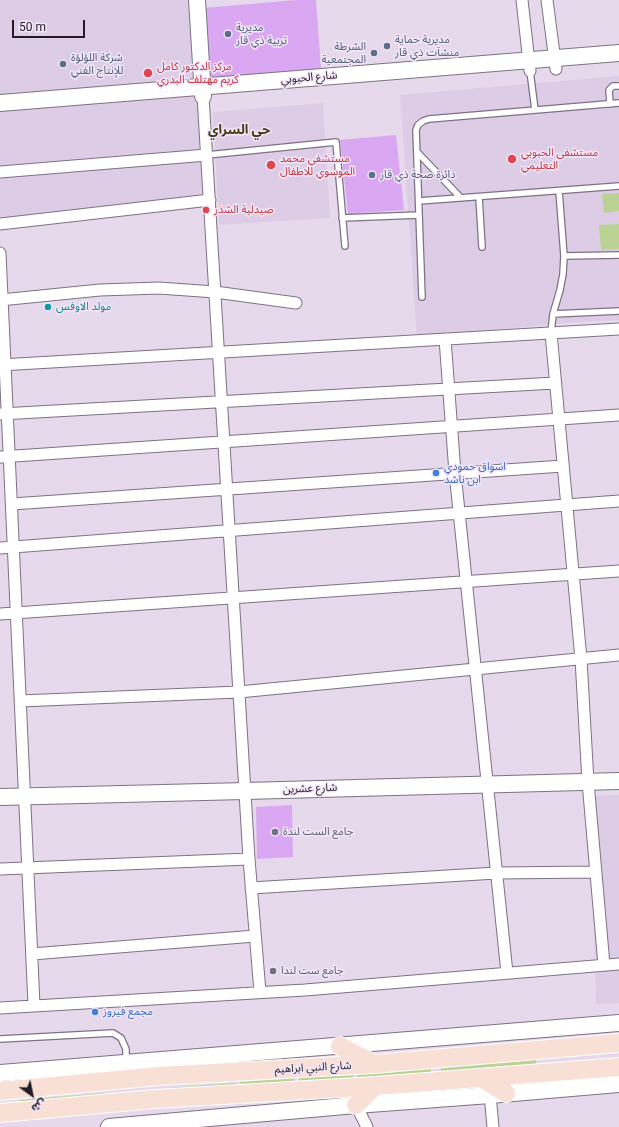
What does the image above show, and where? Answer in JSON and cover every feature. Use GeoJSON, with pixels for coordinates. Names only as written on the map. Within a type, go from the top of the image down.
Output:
{"type":"FeatureCollection","features":[{"type":"Feature","properties":{"kind":"main road","name":"شارع النبي ابراهيم"},"geometry":{"type":"LineString","coordinates":[[2,1088],[159,1076],[374,1064],[619,1043]]}},
{"type":"Feature","properties":{"kind":"main road"},"geometry":{"type":"LineString","coordinates":[[340,1046],[374,1064]]}},
{"type":"Feature","properties":{"kind":"main road","name":"شارع النبي ابراهيم"},"geometry":{"type":"LineString","coordinates":[[3,1116],[155,1099],[375,1086],[619,1067]]}},
{"type":"Feature","properties":{"kind":"main road"},"geometry":{"type":"LineString","coordinates":[[481,1078],[498,1094]]}},
{"type":"Feature","properties":{"kind":"main road"},"geometry":{"type":"LineString","coordinates":[[356,1105],[375,1086]]}},
{"type":"Feature","properties":{"kind":"street"},"geometry":{"type":"LineString","coordinates":[[197,0],[249,859],[260,992]]}},
{"type":"Feature","properties":{"kind":"street"},"geometry":{"type":"LineString","coordinates":[[522,0],[530,66]]}},
{"type":"Feature","properties":{"kind":"street"},"geometry":{"type":"LineString","coordinates":[[547,0],[555,64]]}},
{"type":"Feature","properties":{"kind":"street","name":"شارع الحبوبي"},"geometry":{"type":"LineString","coordinates":[[555,64],[619,53]]}},
{"type":"Feature","properties":{"kind":"street","name":"شارع الحبوبي"},"geometry":{"type":"LineString","coordinates":[[0,112],[203,92],[555,64],[619,64]]}},
{"type":"Feature","properties":{"kind":"street","name":"شارع الحبوبي"},"geometry":{"type":"LineString","coordinates":[[0,103],[203,92]]}},
{"type":"Feature","properties":{"kind":"street"},"geometry":{"type":"LineString","coordinates":[[0,172],[207,155]]}},
{"type":"Feature","properties":{"kind":"street"},"geometry":{"type":"LineString","coordinates":[[0,224],[210,200]]}},
{"type":"Feature","properties":{"kind":"street"},"geometry":{"type":"LineString","coordinates":[[0,253],[5,457],[12,504],[34,1005]]}},
{"type":"Feature","properties":{"kind":"street"},"geometry":{"type":"LineString","coordinates":[[1,300],[100,290],[159,288],[215,292],[296,303]]}},
{"type":"Feature","properties":{"kind":"street"},"geometry":{"type":"LineString","coordinates":[[3,365],[619,330]]}},
{"type":"Feature","properties":{"kind":"street"},"geometry":{"type":"LineString","coordinates":[[551,333],[574,574],[581,659],[588,782],[604,965]]}},
{"type":"Feature","properties":{"kind":"street"},"geometry":{"type":"LineString","coordinates":[[445,340],[455,473],[507,973]]}},
{"type":"Feature","properties":{"kind":"street"},"geometry":{"type":"LineString","coordinates":[[4,414],[555,384]]}},
{"type":"Feature","properties":{"kind":"street"},"geometry":{"type":"LineString","coordinates":[[5,457],[619,415]]}},
{"type":"Feature","properties":{"kind":"street"},"geometry":{"type":"LineString","coordinates":[[12,504],[563,466]]}},
{"type":"Feature","properties":{"kind":"street"},"geometry":{"type":"LineString","coordinates":[[0,548],[619,501]]}},
{"type":"Feature","properties":{"kind":"street"},"geometry":{"type":"LineString","coordinates":[[0,614],[619,571]]}},
{"type":"Feature","properties":{"kind":"street"},"geometry":{"type":"LineString","coordinates":[[20,701],[239,692],[619,655]]}},
{"type":"Feature","properties":{"kind":"street","name":"شارع عشرين"},"geometry":{"type":"LineString","coordinates":[[0,796],[619,781]]}},
{"type":"Feature","properties":{"kind":"street"},"geometry":{"type":"LineString","coordinates":[[0,869],[249,859]]}},
{"type":"Feature","properties":{"kind":"street"},"geometry":{"type":"LineString","coordinates":[[251,888],[496,873],[596,872]]}},
{"type":"Feature","properties":{"kind":"street"},"geometry":{"type":"LineString","coordinates":[[32,954],[256,936]]}},
{"type":"Feature","properties":{"kind":"street"},"geometry":{"type":"LineString","coordinates":[[0,1008],[305,990],[619,964]]}},
{"type":"Feature","properties":{"kind":"street"},"geometry":{"type":"LineString","coordinates":[[0,1073],[619,1023]]}},
{"type":"Feature","properties":{"kind":"street"},"geometry":{"type":"LineString","coordinates":[[109,1127],[207,1123],[356,1105],[619,1084]]}},
{"type":"Feature","properties":{"kind":"street"},"geometry":{"type":"LineString","coordinates":[[493,1127],[498,1094]]}},
{"type":"Feature","properties":{"kind":"street"},"geometry":{"type":"LineString","coordinates":[[356,1105],[367,1127]]}},
{"type":"Feature","properties":{"kind":"lane"},"geometry":{"type":"LineString","coordinates":[[530,66],[535,110]]}},
{"type":"Feature","properties":{"kind":"lane"},"geometry":{"type":"LineString","coordinates":[[610,104],[609,90],[613,86],[619,86]]}},
{"type":"Feature","properties":{"kind":"lane"},"geometry":{"type":"LineString","coordinates":[[422,297],[416,130],[418,125],[429,119],[619,103]]}},
{"type":"Feature","properties":{"kind":"lane"},"geometry":{"type":"LineString","coordinates":[[207,155],[336,142],[345,246]]}},
{"type":"Feature","properties":{"kind":"lane"},"geometry":{"type":"LineString","coordinates":[[417,152],[461,198]]}},
{"type":"Feature","properties":{"kind":"lane"},"geometry":{"type":"LineString","coordinates":[[419,201],[619,186]]}},
{"type":"Feature","properties":{"kind":"lane"},"geometry":{"type":"LineString","coordinates":[[551,333],[553,314],[564,274],[559,191]]}},
{"type":"Feature","properties":{"kind":"lane"},"geometry":{"type":"LineString","coordinates":[[479,197],[482,247]]}},
{"type":"Feature","properties":{"kind":"lane"},"geometry":{"type":"LineString","coordinates":[[342,218],[419,215]]}},
{"type":"Feature","properties":{"kind":"lane"},"geometry":{"type":"LineString","coordinates":[[564,256],[619,255]]}},
{"type":"Feature","properties":{"kind":"lane"},"geometry":{"type":"LineString","coordinates":[[553,314],[619,311]]}},
{"type":"Feature","properties":{"kind":"lane"},"geometry":{"type":"LineString","coordinates":[[0,1039],[113,1033],[122,1038],[126,1049],[126,1063]]}},
{"type":"Feature","properties":{"kind":"shaded area"},"geometry":{"type":"Polygon","coordinates":[[[0,0],[198,0],[204,201],[0,229],[0,0]]]}},
{"type":"Feature","properties":{"kind":"shaded area","name":"مستشفى الحبوبي التعليمي"},"geometry":{"type":"Polygon","coordinates":[[[619,76],[619,320],[577,322],[417,337],[400,95],[619,76]]]}},
{"type":"Feature","properties":{"kind":"shaded area","name":"مستشفى محمد الموسوي للاطفال"},"geometry":{"type":"Polygon","coordinates":[[[323,103],[330,218],[219,225],[213,112],[323,103]]]}},
{"type":"Feature","properties":{"kind":"shaded area"},"geometry":{"type":"Polygon","coordinates":[[[619,795],[619,1003],[596,1004],[590,796],[619,795]]]}},
{"type":"Feature","properties":{"kind":"green space"},"geometry":{"type":"Polygon","coordinates":[[[619,193],[619,211],[604,213],[602,194],[619,193]]]}},
{"type":"Feature","properties":{"kind":"green space"},"geometry":{"type":"Polygon","coordinates":[[[619,224],[619,249],[601,250],[599,225],[619,224]]]}},
{"type":"Feature","properties":{"kind":"green space"},"geometry":{"type":"Polygon","coordinates":[[[536,1059],[536,1067],[441,1073],[441,1065],[536,1059]]]}},
{"type":"Feature","properties":{"kind":"green space"},"geometry":{"type":"Polygon","coordinates":[[[431,1066],[431,1075],[358,1080],[357,1073],[431,1066]]]}},
{"type":"Feature","properties":{"kind":"green space"},"geometry":{"type":"Polygon","coordinates":[[[353,1073],[354,1081],[299,1085],[299,1077],[353,1073]]]}},
{"type":"Feature","properties":{"kind":"green space"},"geometry":{"type":"Polygon","coordinates":[[[294,1078],[295,1085],[241,1089],[240,1082],[294,1078]]]}},
{"type":"Feature","properties":{"kind":"green space"},"geometry":{"type":"Polygon","coordinates":[[[236,1083],[237,1090],[169,1095],[168,1088],[236,1083]]]}},
{"type":"Feature","properties":{"kind":"green space"},"geometry":{"type":"Polygon","coordinates":[[[105,1093],[105,1099],[21,1104],[20,1100],[105,1093]]]}},
{"type":"Feature","properties":{"kind":"building"},"geometry":{"type":"Polygon","coordinates":[[[296,0],[316,0],[321,69],[210,79],[204,8],[296,0]]]}},
{"type":"Feature","properties":{"kind":"building","name":"دائرة صحة ذي قار"},"geometry":{"type":"Polygon","coordinates":[[[396,135],[404,210],[348,214],[340,140],[396,135]]]}},
{"type":"Feature","properties":{"kind":"building","name":"جامع الست لندة"},"geometry":{"type":"Polygon","coordinates":[[[292,805],[293,857],[257,859],[256,807],[292,805]]]}},
{"type":"Feature","properties":{"kind":"place","name":"مديرية تربية ذي قار"},"geometry":{"type":"Point","coordinates":[228,34]}},
{"type":"Feature","properties":{"kind":"place","name":"مديرية حماية منشآت ذي قار"},"geometry":{"type":"Point","coordinates":[387,46]}},
{"type":"Feature","properties":{"kind":"place","name":"الشرطة المجتمعية"},"geometry":{"type":"Point","coordinates":[374,53]}},
{"type":"Feature","properties":{"kind":"place","name":"شركة اللؤلؤة للإنتاج الفني"},"geometry":{"type":"Point","coordinates":[63,64]}},
{"type":"Feature","properties":{"kind":"place","name":"مركز الدكتور كامل كريم مهتلف البدري"},"geometry":{"type":"Point","coordinates":[148,73]}},
{"type":"Feature","properties":{"kind":"place","name":"مستشفى الحبوبي التعليمي"},"geometry":{"type":"Point","coordinates":[512,159]}},
{"type":"Feature","properties":{"kind":"place","name":"مستشفى محمد الموسوي للاطفال"},"geometry":{"type":"Point","coordinates":[271,165]}},
{"type":"Feature","properties":{"kind":"place","name":"دائرة صحة ذي قار"},"geometry":{"type":"Point","coordinates":[372,175]}},
{"type":"Feature","properties":{"kind":"place","name":"صيدلية الشذر"},"geometry":{"type":"Point","coordinates":[206,210]}},
{"type":"Feature","properties":{"kind":"place","name":"مولد الاوفس"},"geometry":{"type":"Point","coordinates":[48,307]}},
{"type":"Feature","properties":{"kind":"place","name":"اسواق حمودي ابن ناشد"},"geometry":{"type":"Point","coordinates":[436,473]}},
{"type":"Feature","properties":{"kind":"place","name":"جامع الست لندة"},"geometry":{"type":"Point","coordinates":[275,832]}},
{"type":"Feature","properties":{"kind":"place","name":"جامع ست لندا"},"geometry":{"type":"Point","coordinates":[273,971]}},
{"type":"Feature","properties":{"kind":"place","name":"مجمع فيروز"},"geometry":{"type":"Point","coordinates":[95,1012]}},
{"type":"Feature","properties":{"kind":"district","name":"حي السراي"},"geometry":{"type":"Point","coordinates":[239,131]}}]}
